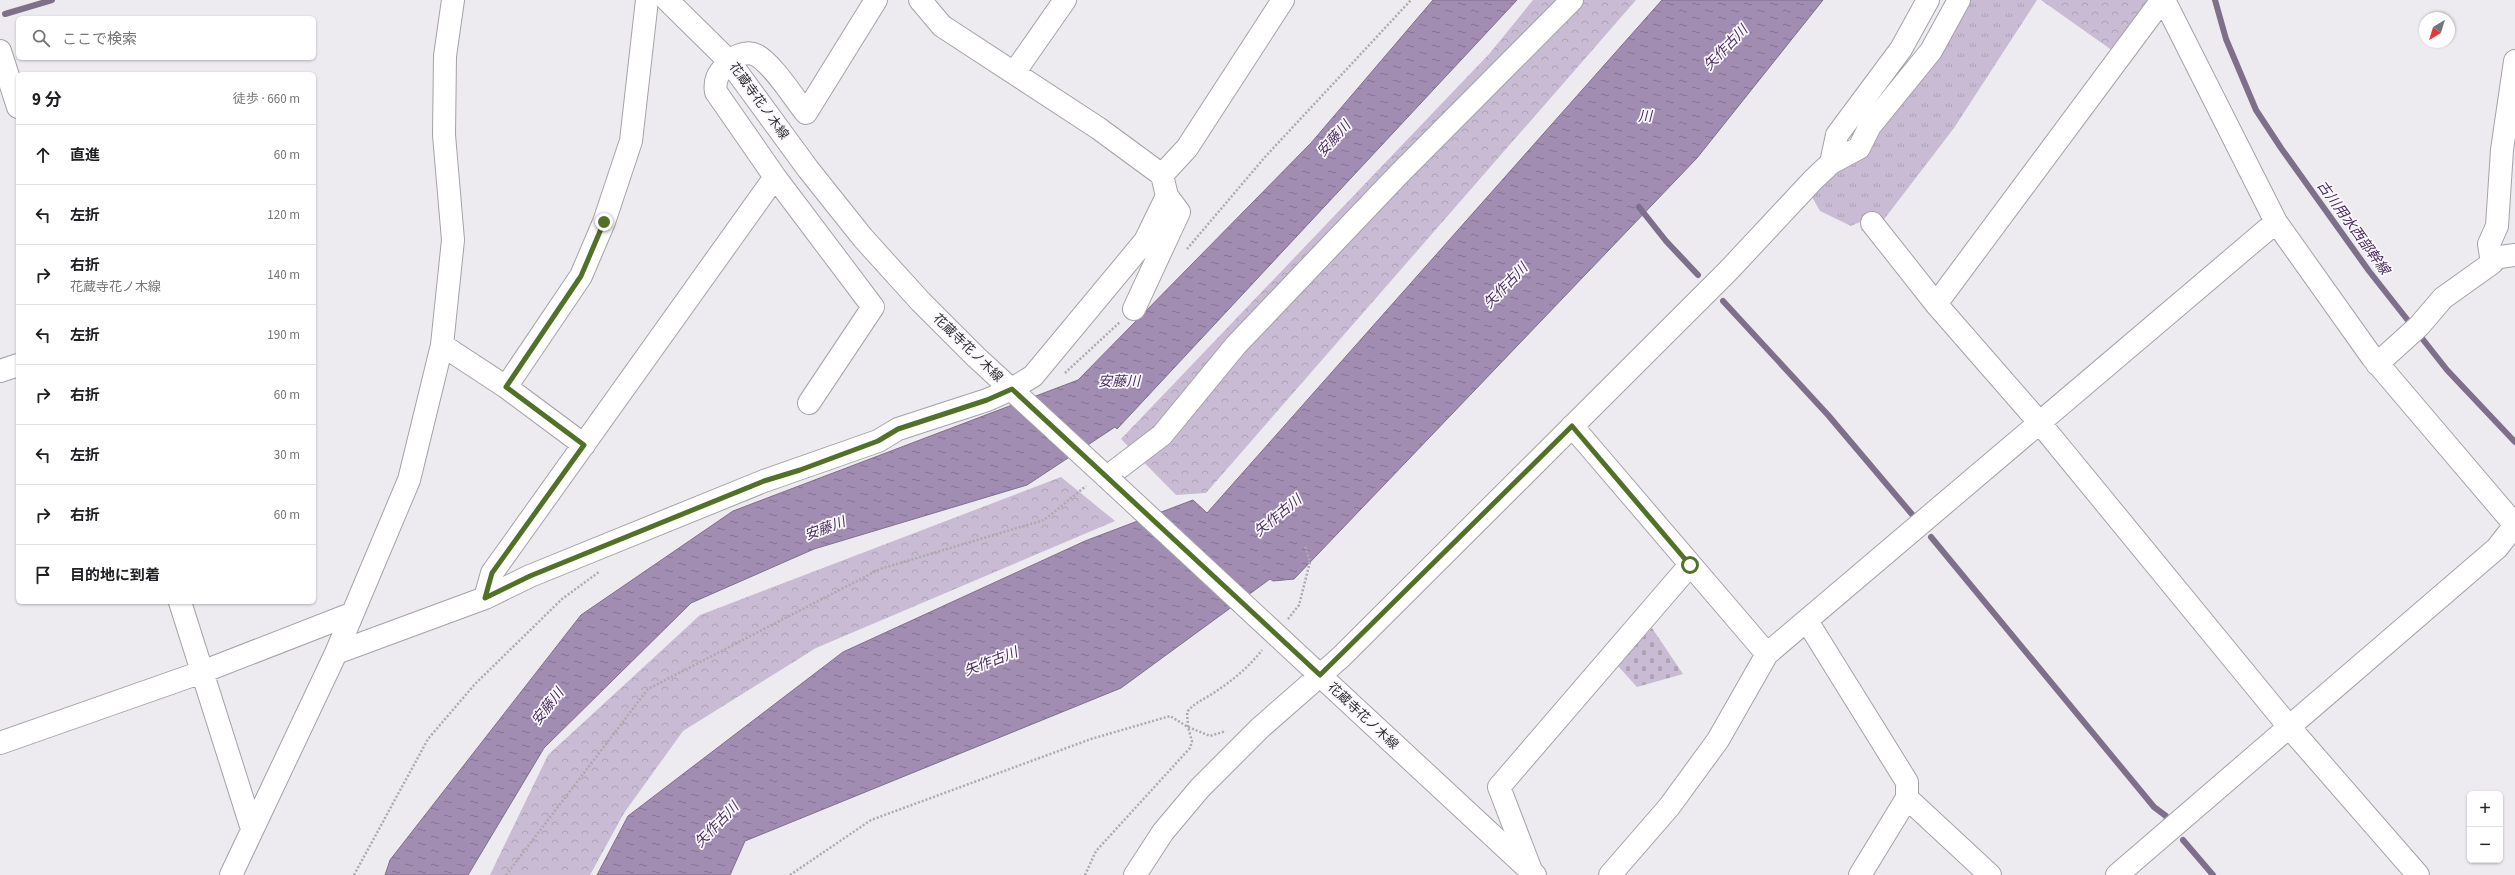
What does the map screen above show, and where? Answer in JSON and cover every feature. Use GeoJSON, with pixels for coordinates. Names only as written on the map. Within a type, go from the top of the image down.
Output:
{"type":"FeatureCollection","features":[{"type":"Feature","properties":{"kind":"street"},"geometry":{"type":"LineString","coordinates":[[231,875],[336,653],[351,614],[409,480],[442,345],[453,240],[444,135],[445,56],[452,0]]}},
{"type":"Feature","properties":{"kind":"street"},"geometry":{"type":"LineString","coordinates":[[506,387],[581,276],[604,222],[631,141],[647,0]]}},
{"type":"Feature","properties":{"kind":"street","name":"花蔵寺花ノ木線"},"geometry":{"type":"LineString","coordinates":[[667,0],[730,61],[808,169],[863,238],[920,302],[1107,478],[1534,874]]}},
{"type":"Feature","properties":{"kind":"street"},"geometry":{"type":"LineString","coordinates":[[809,403],[873,307],[774,177],[716,92],[715,84],[717,76],[730,61],[738,55],[754,54],[764,62],[806,113],[876,0]]}},
{"type":"Feature","properties":{"kind":"street"},"geometry":{"type":"LineString","coordinates":[[920,0],[942,26],[1014,73],[1165,186],[1179,212],[1134,309]]}},
{"type":"Feature","properties":{"kind":"street"},"geometry":{"type":"LineString","coordinates":[[1014,73],[1065,0]]}},
{"type":"Feature","properties":{"kind":"street"},"geometry":{"type":"LineString","coordinates":[[336,653],[485,598],[530,576],[764,481],[800,470],[878,441],[898,429],[987,400],[1016,393],[1033,376],[1144,241],[1165,186],[1187,148],[1283,0]]}},
{"type":"Feature","properties":{"kind":"street"},"geometry":{"type":"LineString","coordinates":[[1107,478],[1162,435],[1236,346],[1398,174],[1572,0]]}},
{"type":"Feature","properties":{"kind":"street"},"geometry":{"type":"LineString","coordinates":[[1830,164],[1837,135],[1901,49],[1928,0]]}},
{"type":"Feature","properties":{"kind":"street"},"geometry":{"type":"LineString","coordinates":[[1135,875],[1163,832],[1200,788],[1316,672],[1572,426],[1728,271],[1830,164],[1859,148],[1870,126],[1930,52],[1959,0]]}},
{"type":"Feature","properties":{"kind":"street"},"geometry":{"type":"LineString","coordinates":[[1936,304],[2163,0],[2276,222],[2377,364],[2515,525],[2497,548],[2290,728],[2117,875]]}},
{"type":"Feature","properties":{"kind":"street"},"geometry":{"type":"LineString","coordinates":[[0,51],[16,101]]}},
{"type":"Feature","properties":{"kind":"street"},"geometry":{"type":"LineString","coordinates":[[2377,364],[2419,326],[2443,298],[2492,264],[2493,258],[2489,244],[2497,226],[2502,150],[2515,61]]}},
{"type":"Feature","properties":{"kind":"street"},"geometry":{"type":"LineString","coordinates":[[485,598],[492,573],[774,177]]}},
{"type":"Feature","properties":{"kind":"street"},"geometry":{"type":"LineString","coordinates":[[1610,875],[1669,807],[1718,740],[1767,654],[2276,222]]}},
{"type":"Feature","properties":{"kind":"street"},"geometry":{"type":"LineString","coordinates":[[1872,223],[1936,304],[2039,422],[2290,728],[2418,875]]}},
{"type":"Feature","properties":{"kind":"street"},"geometry":{"type":"LineString","coordinates":[[2493,258],[2515,255]]}},
{"type":"Feature","properties":{"kind":"street"},"geometry":{"type":"LineString","coordinates":[[442,345],[506,387],[584,445]]}},
{"type":"Feature","properties":{"kind":"street"},"geometry":{"type":"LineString","coordinates":[[0,371],[16,366]]}},
{"type":"Feature","properties":{"kind":"street"},"geometry":{"type":"LineString","coordinates":[[1572,426],[1767,654]]}},
{"type":"Feature","properties":{"kind":"street"},"geometry":{"type":"LineString","coordinates":[[1534,874],[1499,787],[1690,565]]}},
{"type":"Feature","properties":{"kind":"street"},"geometry":{"type":"LineString","coordinates":[[181,604],[252,829]]}},
{"type":"Feature","properties":{"kind":"street"},"geometry":{"type":"LineString","coordinates":[[0,743],[202,672],[351,614]]}},
{"type":"Feature","properties":{"kind":"street"},"geometry":{"type":"LineString","coordinates":[[1807,621],[1907,782],[1907,798],[1860,875]]}},
{"type":"Feature","properties":{"kind":"street"},"geometry":{"type":"LineString","coordinates":[[1907,798],[1990,875]]}},
{"type":"Feature","properties":{"kind":"path"},"geometry":{"type":"LineString","coordinates":[[1184,252],[1265,157],[1411,0]]}},
{"type":"Feature","properties":{"kind":"path"},"geometry":{"type":"LineString","coordinates":[[1061,374],[1134,309]]}},
{"type":"Feature","properties":{"kind":"path"},"geometry":{"type":"LineString","coordinates":[[506,875],[648,689],[880,569],[1044,520],[1107,478]]}},
{"type":"Feature","properties":{"kind":"path"},"geometry":{"type":"LineString","coordinates":[[1283,625],[1299,605],[1310,562],[1305,546]]}},
{"type":"Feature","properties":{"kind":"path"},"geometry":{"type":"LineString","coordinates":[[354,875],[428,739],[475,684],[562,599],[600,571]]}},
{"type":"Feature","properties":{"kind":"path"},"geometry":{"type":"LineString","coordinates":[[1085,875],[1096,851],[1190,748],[1192,741],[1188,727],[1187,712],[1191,707],[1214,693],[1246,670],[1264,648]]}},
{"type":"Feature","properties":{"kind":"path"},"geometry":{"type":"LineString","coordinates":[[790,875],[871,820],[1091,739],[1170,716],[1188,727],[1210,736],[1234,728]]}},
{"type":"Feature","properties":{"kind":"green space"},"geometry":{"type":"Polygon","coordinates":[[[1533,0],[1636,0],[1206,493],[1176,495],[1121,439],[1490,53],[1533,0]]]}},
{"type":"Feature","properties":{"kind":"green space"},"geometry":{"type":"Polygon","coordinates":[[[1968,0],[2037,0],[1954,128],[1872,235],[1861,230],[1867,219],[1851,226],[1820,211],[1812,197],[1845,164],[1968,0]]]}},
{"type":"Feature","properties":{"kind":"green space"},"geometry":{"type":"Polygon","coordinates":[[[2041,0],[2150,0],[2113,51],[2041,0]]]}},
{"type":"Feature","properties":{"kind":"green space"},"geometry":{"type":"Polygon","coordinates":[[[1061,477],[1115,521],[816,648],[683,731],[624,813],[590,875],[490,875],[548,755],[700,615],[1061,477]]]}},
{"type":"Feature","properties":{"kind":"green space"},"geometry":{"type":"Polygon","coordinates":[[[1652,628],[1683,674],[1637,687],[1617,665],[1652,628]]]}},
{"type":"Feature","properties":{"kind":"water","name":"安藤川"},"geometry":{"type":"Polygon","coordinates":[[[1433,0],[1517,0],[1117,429],[1115,427],[1027,485],[814,549],[691,603],[544,748],[468,875],[385,875],[390,860],[581,615],[733,511],[1078,380],[1311,143],[1433,0]]]}},
{"type":"Feature","properties":{"kind":"water"},"geometry":{"type":"Polygon","coordinates":[[[1662,0],[1823,0],[1697,158],[1294,579],[1273,581],[1270,579],[1121,688],[745,841],[730,875],[597,875],[628,816],[843,652],[1085,541],[1193,500],[1207,513],[1662,0]]]}},
{"type":"Feature","properties":{"kind":"waterway"},"geometry":{"type":"LineString","coordinates":[[5,14],[52,0]]}},
{"type":"Feature","properties":{"kind":"waterway","name":"古川用水西部幹線"},"geometry":{"type":"LineString","coordinates":[[2215,0],[2226,39],[2256,110],[2281,148],[2369,271],[2447,370],[2515,442]]}},
{"type":"Feature","properties":{"kind":"waterway"},"geometry":{"type":"LineString","coordinates":[[1639,207],[1666,241],[1698,275]]}},
{"type":"Feature","properties":{"kind":"waterway"},"geometry":{"type":"LineString","coordinates":[[1723,301],[1828,415],[1916,519]]}},
{"type":"Feature","properties":{"kind":"waterway"},"geometry":{"type":"LineString","coordinates":[[1931,537],[2154,807],[2166,816],[2168,823]]}},
{"type":"Feature","properties":{"kind":"waterway"},"geometry":{"type":"LineString","coordinates":[[2183,840],[2213,875]]}},
{"type":"Feature","properties":{"kind":"route"},"geometry":{"type":"LineString","coordinates":[[604,222],[581,276],[506,387],[584,445],[492,573],[485,598],[530,576],[764,481],[800,470],[878,441],[898,429],[987,400],[1012,389],[1320,675],[1341,657],[1572,426],[1690,565]]}},
{"type":"Feature","properties":{"kind":"water label","name":"矢作古川"},"geometry":{"type":"Point","coordinates":[1726,48]}},
{"type":"Feature","properties":{"kind":"water label","name":"川"},"geometry":{"type":"Point","coordinates":[1645,117]}},
{"type":"Feature","properties":{"kind":"water label","name":"矢作古川"},"geometry":{"type":"Point","coordinates":[1506,286]}},
{"type":"Feature","properties":{"kind":"water label","name":"矢作古川"},"geometry":{"type":"Point","coordinates":[1278,516]}},
{"type":"Feature","properties":{"kind":"water label","name":"矢作古川"},"geometry":{"type":"Point","coordinates":[991,662]}},
{"type":"Feature","properties":{"kind":"water label","name":"矢作古川"},"geometry":{"type":"Point","coordinates":[717,825]}}]}
